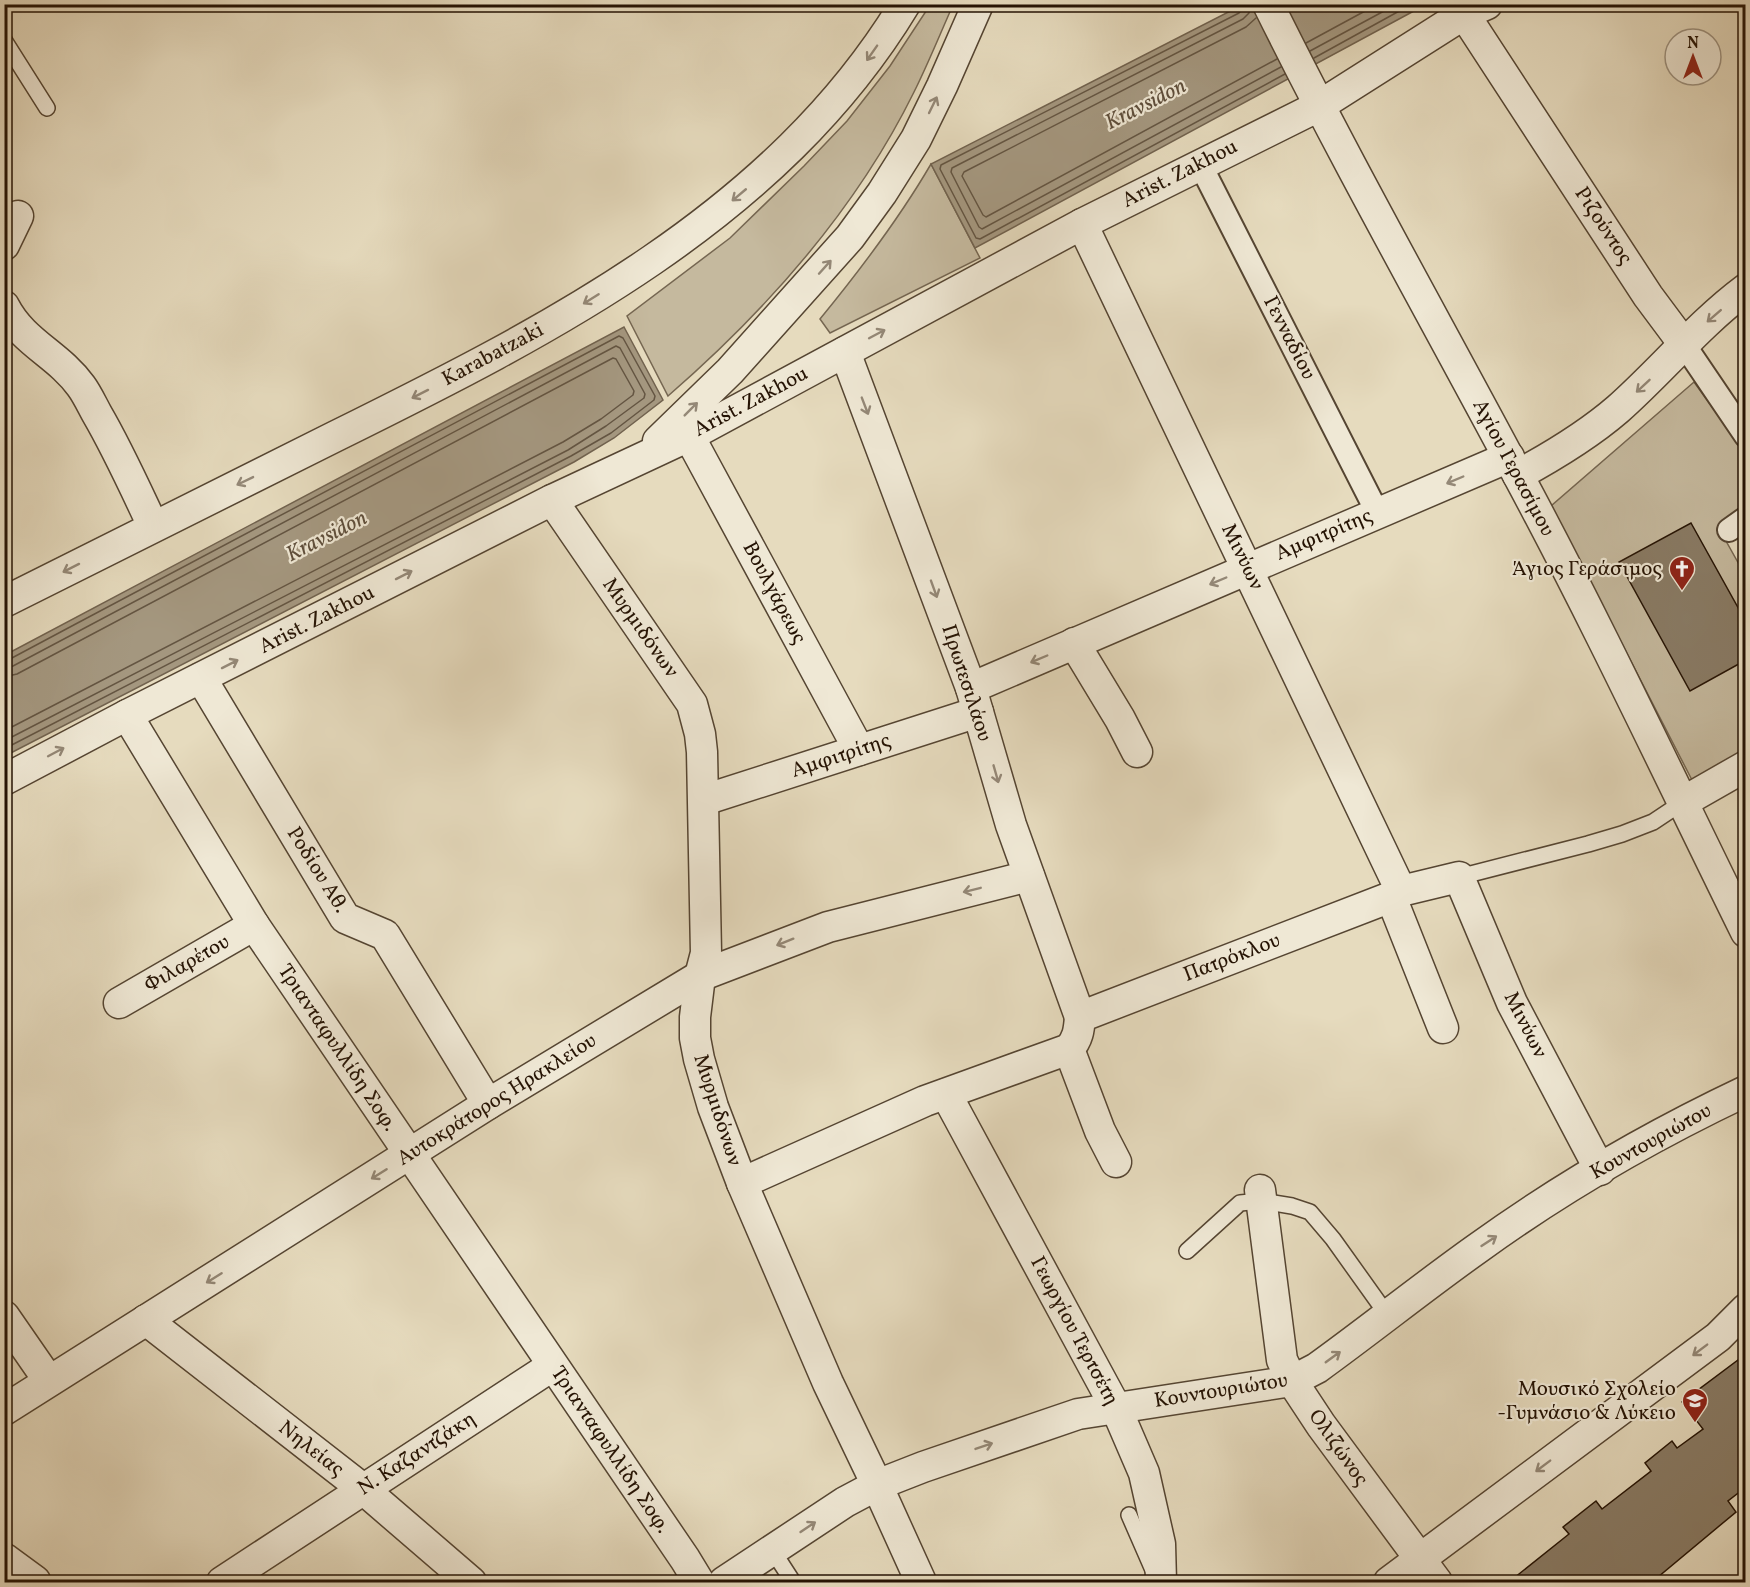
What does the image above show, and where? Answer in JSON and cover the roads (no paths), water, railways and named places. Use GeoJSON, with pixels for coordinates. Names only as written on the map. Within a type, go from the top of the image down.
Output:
{"type":"FeatureCollection","features":[{"type":"Feature","properties":{"kind":"street","name":"Karabatzaki"},"geometry":{"type":"LineString","coordinates":[[4,602],[464,371],[551,323],[670,249],[748,187],[810,127],[859,71],[905,4]]}},
{"type":"Feature","properties":{"kind":"street"},"geometry":{"type":"LineString","coordinates":[[613,471],[662,438],[690,411],[766,332],[850,237],[882,193],[916,139],[978,4]]}},
{"type":"Feature","properties":{"kind":"street","name":"Αγίου Γερασίμου"},"geometry":{"type":"LineString","coordinates":[[1268,4],[1319,106],[1513,466],[1746,932]]}},
{"type":"Feature","properties":{"kind":"street","name":"Arist. Zakhou"},"geometry":{"type":"LineString","coordinates":[[4,780],[127,715],[552,500],[689,436],[1082,224],[1319,106],[1475,9]]}},
{"type":"Feature","properties":{"kind":"street","name":"Ριζούντος"},"geometry":{"type":"LineString","coordinates":[[1475,9],[1648,296],[1746,436]]}},
{"type":"Feature","properties":{"kind":"street","name":"Γενναδίου"},"geometry":{"type":"LineString","coordinates":[[1200,164],[1377,512]]}},
{"type":"Feature","properties":{"kind":"street"},"geometry":{"type":"LineString","coordinates":[[4,246],[18,216]]}},
{"type":"Feature","properties":{"kind":"street","name":"Μινύων"},"geometry":{"type":"LineString","coordinates":[[1082,224],[1248,569],[1396,894],[1443,1028]]}},
{"type":"Feature","properties":{"kind":"street","name":"Αμφιτρίτης"},"geometry":{"type":"LineString","coordinates":[[704,800],[859,750],[974,700],[1074,643],[1377,512],[1513,466],[1577,439],[1616,411],[1683,343],[1746,288]]}},
{"type":"Feature","properties":{"kind":"street"},"geometry":{"type":"LineString","coordinates":[[4,306],[12,321],[29,339],[66,369],[81,386],[106,429],[153,526]]}},
{"type":"Feature","properties":{"kind":"street","name":"Πρωτεσιλάου"},"geometry":{"type":"LineString","coordinates":[[845,352],[974,700],[1011,825],[1080,1017]]}},
{"type":"Feature","properties":{"kind":"street","name":"Βουλγάρεως"},"geometry":{"type":"LineString","coordinates":[[689,436],[859,750]]}},
{"type":"Feature","properties":{"kind":"street","name":"Μυρμιδόνων"},"geometry":{"type":"LineString","coordinates":[[552,500],[692,704],[700,734],[704,800],[706,953],[700,976],[695,1017],[695,1038],[699,1059],[724,1138],[742,1183],[828,1383],[921,1582]]}},
{"type":"Feature","properties":{"kind":"street"},"geometry":{"type":"LineString","coordinates":[[1074,643],[1137,752]]}},
{"type":"Feature","properties":{"kind":"street","name":"Ροδίου Αθ."},"geometry":{"type":"LineString","coordinates":[[201,678],[345,918],[385,935],[488,1104]]}},
{"type":"Feature","properties":{"kind":"street","name":"Τριανταφυλλίδη Σοφ."},"geometry":{"type":"LineString","coordinates":[[127,715],[254,925],[699,1582]]}},
{"type":"Feature","properties":{"kind":"street","name":"Πατρόκλου"},"geometry":{"type":"LineString","coordinates":[[1683,802],[1746,766]]}},
{"type":"Feature","properties":{"kind":"street","name":"Αυτοκράτορος Ηρακλείου"},"geometry":{"type":"LineString","coordinates":[[4,1410],[488,1104],[700,976],[828,927],[1029,876]]}},
{"type":"Feature","properties":{"kind":"street","name":"Μινύων"},"geometry":{"type":"LineString","coordinates":[[1459,877],[1512,1003],[1600,1170]]}},
{"type":"Feature","properties":{"kind":"street","name":"Πατρόκλου"},"geometry":{"type":"LineString","coordinates":[[1080,1017],[1396,894],[1459,877]]}},
{"type":"Feature","properties":{"kind":"street","name":"Φιλαρέτου"},"geometry":{"type":"LineString","coordinates":[[119,1003],[254,925]]}},
{"type":"Feature","properties":{"kind":"street"},"geometry":{"type":"LineString","coordinates":[[742,1183],[946,1094],[1069,1049],[1076,1041],[1080,1017]]}},
{"type":"Feature","properties":{"kind":"street"},"geometry":{"type":"LineString","coordinates":[[1069,1049],[1100,1131],[1116,1162]]}},
{"type":"Feature","properties":{"kind":"street","name":"Κουντουριώτου"},"geometry":{"type":"LineString","coordinates":[[724,1582],[846,1502],[877,1485],[1059,1419],[1292,1381],[1317,1368],[1479,1247],[1600,1170],[1684,1121],[1746,1091]]}},
{"type":"Feature","properties":{"kind":"street","name":"Γεωργίου Τερτσέτη"},"geometry":{"type":"LineString","coordinates":[[946,1094],[1116,1408],[1144,1473],[1160,1544],[1160,1582]]}},
{"type":"Feature","properties":{"kind":"street","name":"Ολιζώνος"},"geometry":{"type":"LineString","coordinates":[[1261,1196],[1282,1360],[1292,1381],[1321,1425],[1437,1582]]}},
{"type":"Feature","properties":{"kind":"street"},"geometry":{"type":"LineString","coordinates":[[1389,1582],[1718,1337],[1745,1312]]}},
{"type":"Feature","properties":{"kind":"street"},"geometry":{"type":"LineString","coordinates":[[4,1316],[49,1381]]}},
{"type":"Feature","properties":{"kind":"street","name":"Νηλείας"},"geometry":{"type":"LineString","coordinates":[[146,1320],[363,1490],[471,1582]]}},
{"type":"Feature","properties":{"kind":"street","name":"Ν. Καζαντζάκη"},"geometry":{"type":"LineString","coordinates":[[222,1582],[552,1366]]}},
{"type":"Feature","properties":{"kind":"street"},"geometry":{"type":"LineString","coordinates":[[4,1560],[34,1582]]}},
{"type":"Feature","properties":{"kind":"lane"},"geometry":{"type":"LineString","coordinates":[[4,40],[47,108]]}},
{"type":"Feature","properties":{"kind":"lane","name":"Πατρόκλου"},"geometry":{"type":"LineString","coordinates":[[1459,877],[1622,834],[1653,822],[1683,802]]}},
{"type":"Feature","properties":{"kind":"lane"},"geometry":{"type":"LineString","coordinates":[[1187,1251],[1240,1203],[1261,1196],[1311,1212],[1388,1316]]}},
{"type":"Feature","properties":{"kind":"lane"},"geometry":{"type":"LineString","coordinates":[[1129,1515],[1160,1582]]}},
{"type":"Feature","properties":{"kind":"lane"},"geometry":{"type":"LineString","coordinates":[[773,1551],[793,1582]]}},
{"type":"Feature","properties":{"kind":"water","name":"Kravsidon"},"geometry":{"type":"Polygon","coordinates":[[[1242,5],[1425,5],[975,248],[931,164],[1242,5]]]}},
{"type":"Feature","properties":{"kind":"water","name":"Kravsidon"},"geometry":{"type":"Polygon","coordinates":[[[624,327],[663,400],[614,438],[574,462],[5,756],[5,655],[624,327]]]}},
{"type":"Feature","properties":{"kind":"place","name":"Άγιος Γεράσιμος"},"geometry":{"type":"Point","coordinates":[1682,592]}},
{"type":"Feature","properties":{"kind":"place","name":"Μουσικό Σχολείο -Γυμνάσιο & Λύκειο"},"geometry":{"type":"Point","coordinates":[1695,1424]}}]}
